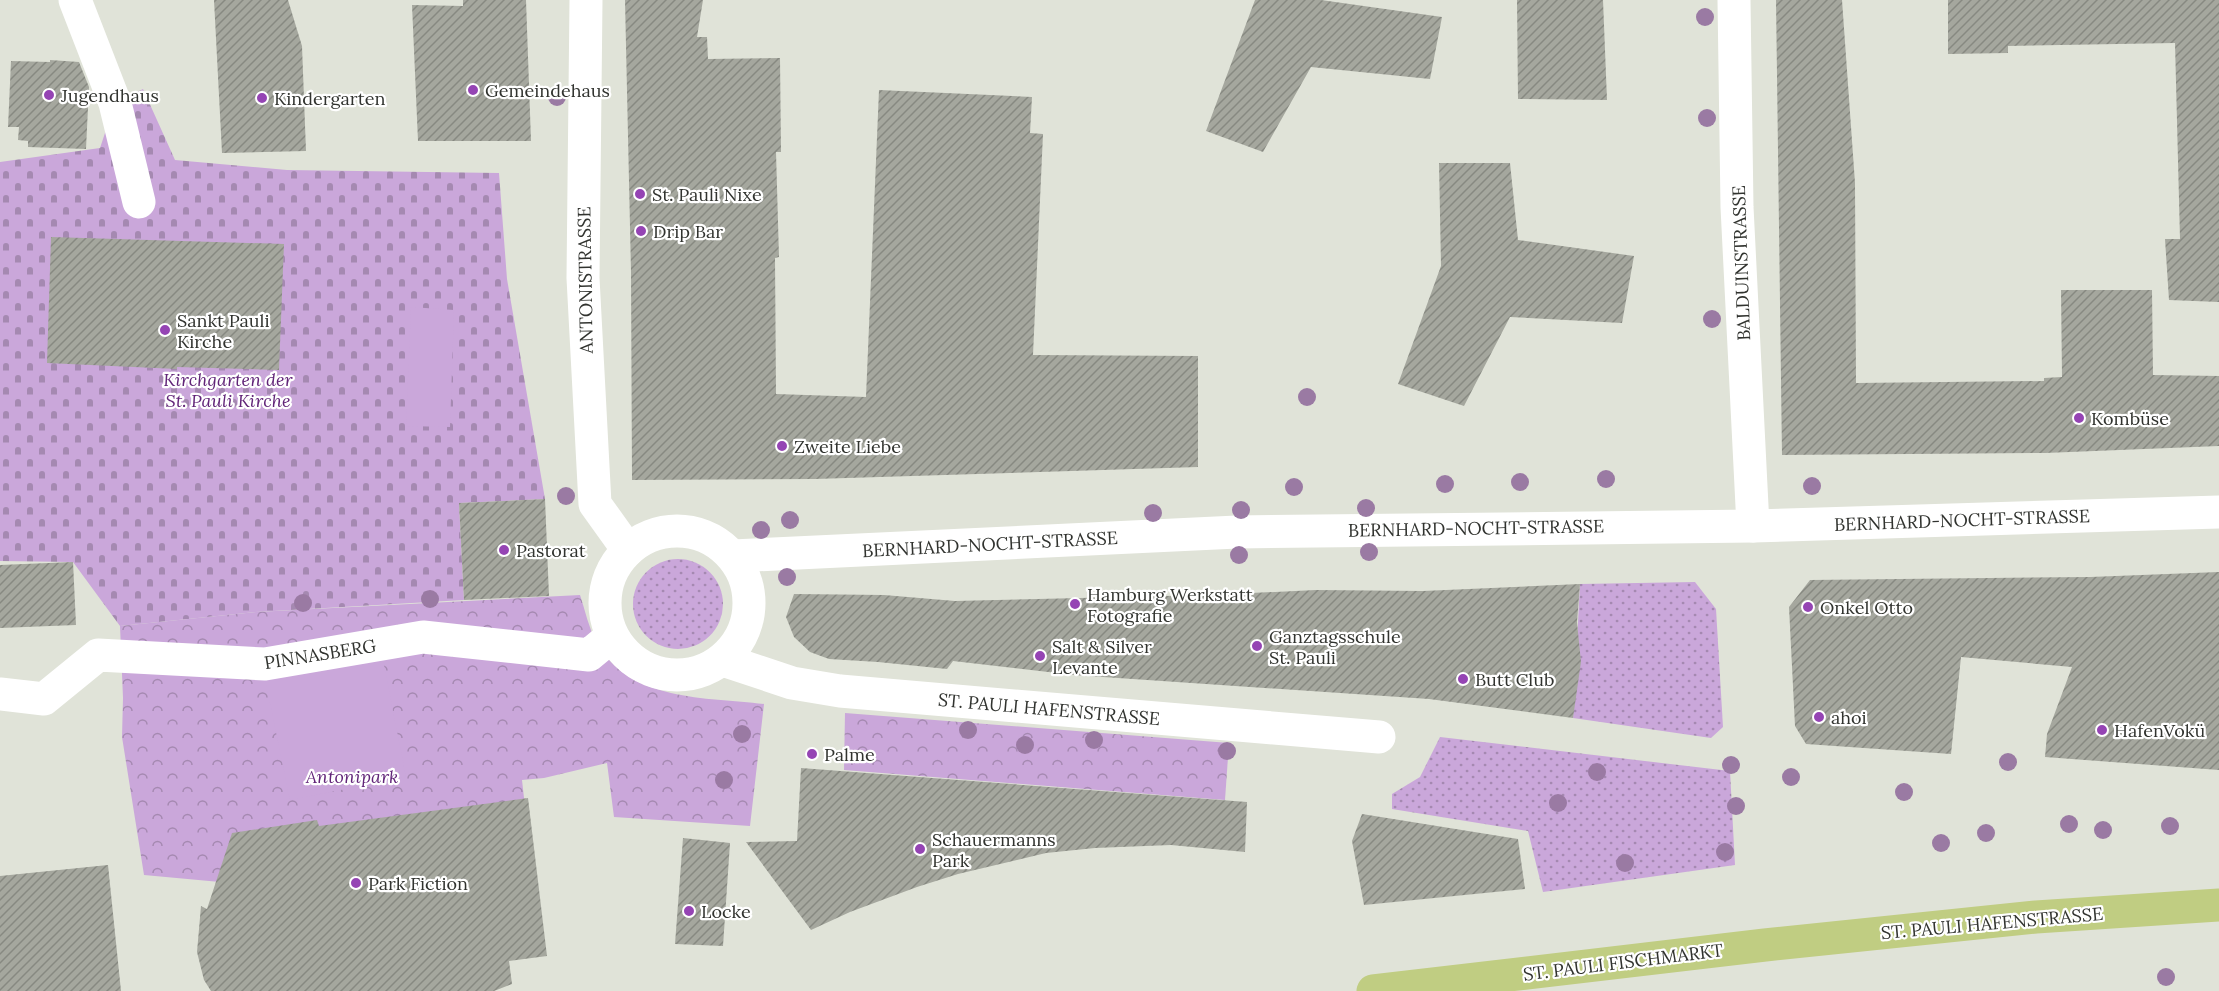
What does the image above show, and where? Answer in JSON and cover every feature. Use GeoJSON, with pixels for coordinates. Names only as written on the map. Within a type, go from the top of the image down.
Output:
{"type":"FeatureCollection","features":[{"type":"Feature","properties":{"kind":"main road","name":"ST. PAULI HAFENSTRASSE"},"geometry":{"type":"LineString","coordinates":[[1765,945],[2036,917],[2219,905]]}},
{"type":"Feature","properties":{"kind":"main road","name":"ST. PAULI FISCHMARKT"},"geometry":{"type":"LineString","coordinates":[[1373,991],[1765,945]]}},
{"type":"Feature","properties":{"kind":"street"},"geometry":{"type":"LineString","coordinates":[[75,0],[115,103],[139,202]]}},
{"type":"Feature","properties":{"kind":"street","name":"ANTONISTRASSE"},"geometry":{"type":"LineString","coordinates":[[586,0],[583,278],[595,504],[628,550]]}},
{"type":"Feature","properties":{"kind":"street","name":"BALDUINSTRASSE"},"geometry":{"type":"LineString","coordinates":[[1734,0],[1737,207],[1753,526]]}},
{"type":"Feature","properties":{"kind":"street","name":"BERNHARD-NOCHT-STRASSE"},"geometry":{"type":"LineString","coordinates":[[733,556],[1237,532],[1753,526],[2219,512]]}},
{"type":"Feature","properties":{"kind":"street"},"geometry":{"type":"LineString","coordinates":[[670,530],[694,532],[716,541],[733,556],[745,576],[750,599],[748,622],[738,643],[723,660],[704,671],[683,676],[662,674],[642,667],[625,654],[612,636],[605,614],[605,590],[613,568],[628,550],[648,537],[670,530]]}},
{"type":"Feature","properties":{"kind":"street","name":"PINNASBERG"},"geometry":{"type":"LineString","coordinates":[[0,693],[44,699],[98,655],[265,664],[423,637],[589,655],[612,636]]}},
{"type":"Feature","properties":{"kind":"street","name":"ST. PAULI HAFENSTRASSE"},"geometry":{"type":"LineString","coordinates":[[723,660],[792,683],[840,690],[1378,737]]}},
{"type":"Feature","properties":{"kind":"green space","name":"Kirchgarten der St. Pauli Kirche"},"geometry":{"type":"Polygon","coordinates":[[[143,89],[175,160],[287,170],[499,173],[507,279],[545,499],[459,503],[464,600],[256,612],[120,626],[73,562],[0,561],[0,162],[100,148],[115,103],[143,89]]]}},
{"type":"Feature","properties":{"kind":"green space"},"geometry":{"type":"Polygon","coordinates":[[[411,307],[454,310],[450,427],[406,426],[411,307]]]}},
{"type":"Feature","properties":{"kind":"green space"},"geometry":{"type":"Polygon","coordinates":[[[678,559],[695,562],[710,572],[720,587],[723,604],[720,621],[710,636],[695,646],[678,649],[661,646],[646,636],[636,621],[633,604],[636,587],[646,572],[661,562],[678,559]]]}},
{"type":"Feature","properties":{"kind":"green space"},"geometry":{"type":"Polygon","coordinates":[[[1695,582],[1716,609],[1723,727],[1711,738],[1573,718],[1580,584],[1695,582]]]}},
{"type":"Feature","properties":{"kind":"green space","name":"Antonipark"},"geometry":{"type":"Polygon","coordinates":[[[580,595],[589,626],[597,643],[611,662],[629,676],[671,693],[764,704],[750,826],[614,817],[607,763],[544,778],[522,780],[541,950],[505,954],[480,991],[220,882],[144,875],[122,737],[120,626],[256,612],[580,595]]]}},
{"type":"Feature","properties":{"kind":"green space"},"geometry":{"type":"Polygon","coordinates":[[[382,655],[406,777],[290,800],[265,679],[382,655]]]}},
{"type":"Feature","properties":{"kind":"green space"},"geometry":{"type":"Polygon","coordinates":[[[845,713],[1229,743],[1225,800],[844,770],[845,713]]]}},
{"type":"Feature","properties":{"kind":"green space"},"geometry":{"type":"Polygon","coordinates":[[[1440,737],[1730,771],[1735,865],[1543,892],[1528,831],[1392,809],[1392,794],[1420,777],[1440,737]]]}},
{"type":"Feature","properties":{"kind":"building","name":"Kindergarten"},"geometry":{"type":"Polygon","coordinates":[[[214,0],[288,0],[302,46],[306,151],[222,153],[214,0]]]}},
{"type":"Feature","properties":{"kind":"building","name":"Gemeindehaus"},"geometry":{"type":"Polygon","coordinates":[[[463,0],[526,0],[531,141],[418,141],[412,5],[463,6],[463,0]]]}},
{"type":"Feature","properties":{"kind":"building"},"geometry":{"type":"Polygon","coordinates":[[[625,0],[703,0],[697,37],[707,37],[708,59],[780,58],[781,152],[776,152],[779,257],[775,258],[776,394],[866,397],[879,90],[1032,97],[1030,133],[1043,134],[1033,355],[1198,356],[1198,467],[815,479],[632,480],[631,272],[625,0]]]}},
{"type":"Feature","properties":{"kind":"building"},"geometry":{"type":"Polygon","coordinates":[[[1255,0],[1321,0],[1442,17],[1430,79],[1311,67],[1263,152],[1206,131],[1255,0]]]}},
{"type":"Feature","properties":{"kind":"building"},"geometry":{"type":"Polygon","coordinates":[[[1517,0],[1603,0],[1607,100],[1518,99],[1517,0]]]}},
{"type":"Feature","properties":{"kind":"building"},"geometry":{"type":"Polygon","coordinates":[[[1776,0],[1842,0],[1855,183],[1856,383],[2044,381],[2044,378],[2062,377],[2061,290],[2152,290],[2153,375],[2219,376],[2219,446],[2045,453],[1782,455],[1776,0]]]}},
{"type":"Feature","properties":{"kind":"building"},"geometry":{"type":"Polygon","coordinates":[[[1948,0],[2219,0],[2219,302],[2169,300],[2165,239],[2180,239],[2175,43],[2008,46],[2008,53],[1948,54],[1948,0]]]}},
{"type":"Feature","properties":{"kind":"building","name":"Jugendhaus"},"geometry":{"type":"Polygon","coordinates":[[[50,60],[79,62],[89,87],[86,149],[28,147],[28,141],[18,140],[19,127],[8,127],[11,61],[50,62],[50,60]]]}},
{"type":"Feature","properties":{"kind":"building"},"geometry":{"type":"Polygon","coordinates":[[[1439,163],[1510,163],[1518,240],[1634,256],[1622,323],[1510,317],[1464,406],[1398,384],[1441,266],[1439,163]]]}},
{"type":"Feature","properties":{"kind":"building","name":"Sankt Pauli Kirche"},"geometry":{"type":"Polygon","coordinates":[[[51,237],[284,244],[279,370],[177,367],[177,369],[47,363],[51,237]]]}},
{"type":"Feature","properties":{"kind":"building","name":"Pastorat"},"geometry":{"type":"Polygon","coordinates":[[[545,499],[549,596],[464,600],[459,503],[545,499]]]}},
{"type":"Feature","properties":{"kind":"building"},"geometry":{"type":"Polygon","coordinates":[[[73,562],[76,625],[0,628],[0,565],[73,562]]]}},
{"type":"Feature","properties":{"kind":"building"},"geometry":{"type":"Polygon","coordinates":[[[2219,572],[2219,770],[2045,757],[2047,734],[2072,667],[1961,657],[1951,754],[1806,744],[1795,726],[1789,607],[1810,580],[2090,577],[2219,572]]]}},
{"type":"Feature","properties":{"kind":"building"},"geometry":{"type":"Polygon","coordinates":[[[1580,584],[1577,622],[1581,662],[1573,718],[1429,699],[1074,675],[953,661],[947,669],[829,659],[810,652],[794,637],[786,617],[794,594],[884,595],[955,601],[1316,590],[1423,591],[1580,584]]]}},
{"type":"Feature","properties":{"kind":"building"},"geometry":{"type":"Polygon","coordinates":[[[801,768],[1247,802],[1245,852],[1171,845],[1095,848],[1046,853],[958,874],[917,887],[850,912],[811,930],[746,842],[797,841],[801,768]]]}},
{"type":"Feature","properties":{"kind":"building"},"geometry":{"type":"Polygon","coordinates":[[[528,798],[547,956],[509,961],[512,984],[494,991],[211,991],[204,980],[197,952],[201,906],[207,909],[232,833],[317,820],[319,826],[528,798]]]}},
{"type":"Feature","properties":{"kind":"building"},"geometry":{"type":"Polygon","coordinates":[[[1362,814],[1518,839],[1525,889],[1364,905],[1352,841],[1362,814]]]}},
{"type":"Feature","properties":{"kind":"building"},"geometry":{"type":"Polygon","coordinates":[[[683,838],[730,843],[723,946],[675,944],[683,838]]]}},
{"type":"Feature","properties":{"kind":"building"},"geometry":{"type":"Polygon","coordinates":[[[108,865],[121,991],[0,991],[0,876],[108,865]]]}},
{"type":"Feature","properties":{"kind":"place","name":"Gemeindehaus"},"geometry":{"type":"Point","coordinates":[473,90]}},
{"type":"Feature","properties":{"kind":"place","name":"Jugendhaus"},"geometry":{"type":"Point","coordinates":[49,95]}},
{"type":"Feature","properties":{"kind":"place","name":"Kindergarten"},"geometry":{"type":"Point","coordinates":[262,98]}},
{"type":"Feature","properties":{"kind":"place","name":"St. Pauli Nixe"},"geometry":{"type":"Point","coordinates":[640,194]}},
{"type":"Feature","properties":{"kind":"place","name":"Drip Bar"},"geometry":{"type":"Point","coordinates":[641,231]}},
{"type":"Feature","properties":{"kind":"place","name":"Sankt Pauli Kirche"},"geometry":{"type":"Point","coordinates":[165,330]}},
{"type":"Feature","properties":{"kind":"place","name":"Kombüse"},"geometry":{"type":"Point","coordinates":[2079,418]}},
{"type":"Feature","properties":{"kind":"place","name":"Zweite Liebe"},"geometry":{"type":"Point","coordinates":[782,446]}},
{"type":"Feature","properties":{"kind":"place","name":"Pastorat"},"geometry":{"type":"Point","coordinates":[504,550]}},
{"type":"Feature","properties":{"kind":"place","name":"Hamburg Werkstatt Fotografie"},"geometry":{"type":"Point","coordinates":[1075,604]}},
{"type":"Feature","properties":{"kind":"place","name":"Onkel Otto"},"geometry":{"type":"Point","coordinates":[1808,607]}},
{"type":"Feature","properties":{"kind":"place","name":"Ganztagsschule St. Pauli"},"geometry":{"type":"Point","coordinates":[1257,646]}},
{"type":"Feature","properties":{"kind":"place","name":"Salt & Silver Levante"},"geometry":{"type":"Point","coordinates":[1040,656]}},
{"type":"Feature","properties":{"kind":"place","name":"Butt Club"},"geometry":{"type":"Point","coordinates":[1463,679]}},
{"type":"Feature","properties":{"kind":"place","name":"ahoi"},"geometry":{"type":"Point","coordinates":[1819,717]}},
{"type":"Feature","properties":{"kind":"place","name":"HafenVokü"},"geometry":{"type":"Point","coordinates":[2102,730]}},
{"type":"Feature","properties":{"kind":"place","name":"Palme"},"geometry":{"type":"Point","coordinates":[812,754]}},
{"type":"Feature","properties":{"kind":"place","name":"Schauermanns Park"},"geometry":{"type":"Point","coordinates":[920,849]}},
{"type":"Feature","properties":{"kind":"place","name":"Park Fiction"},"geometry":{"type":"Point","coordinates":[356,883]}},
{"type":"Feature","properties":{"kind":"place","name":"Locke"},"geometry":{"type":"Point","coordinates":[689,911]}}]}
